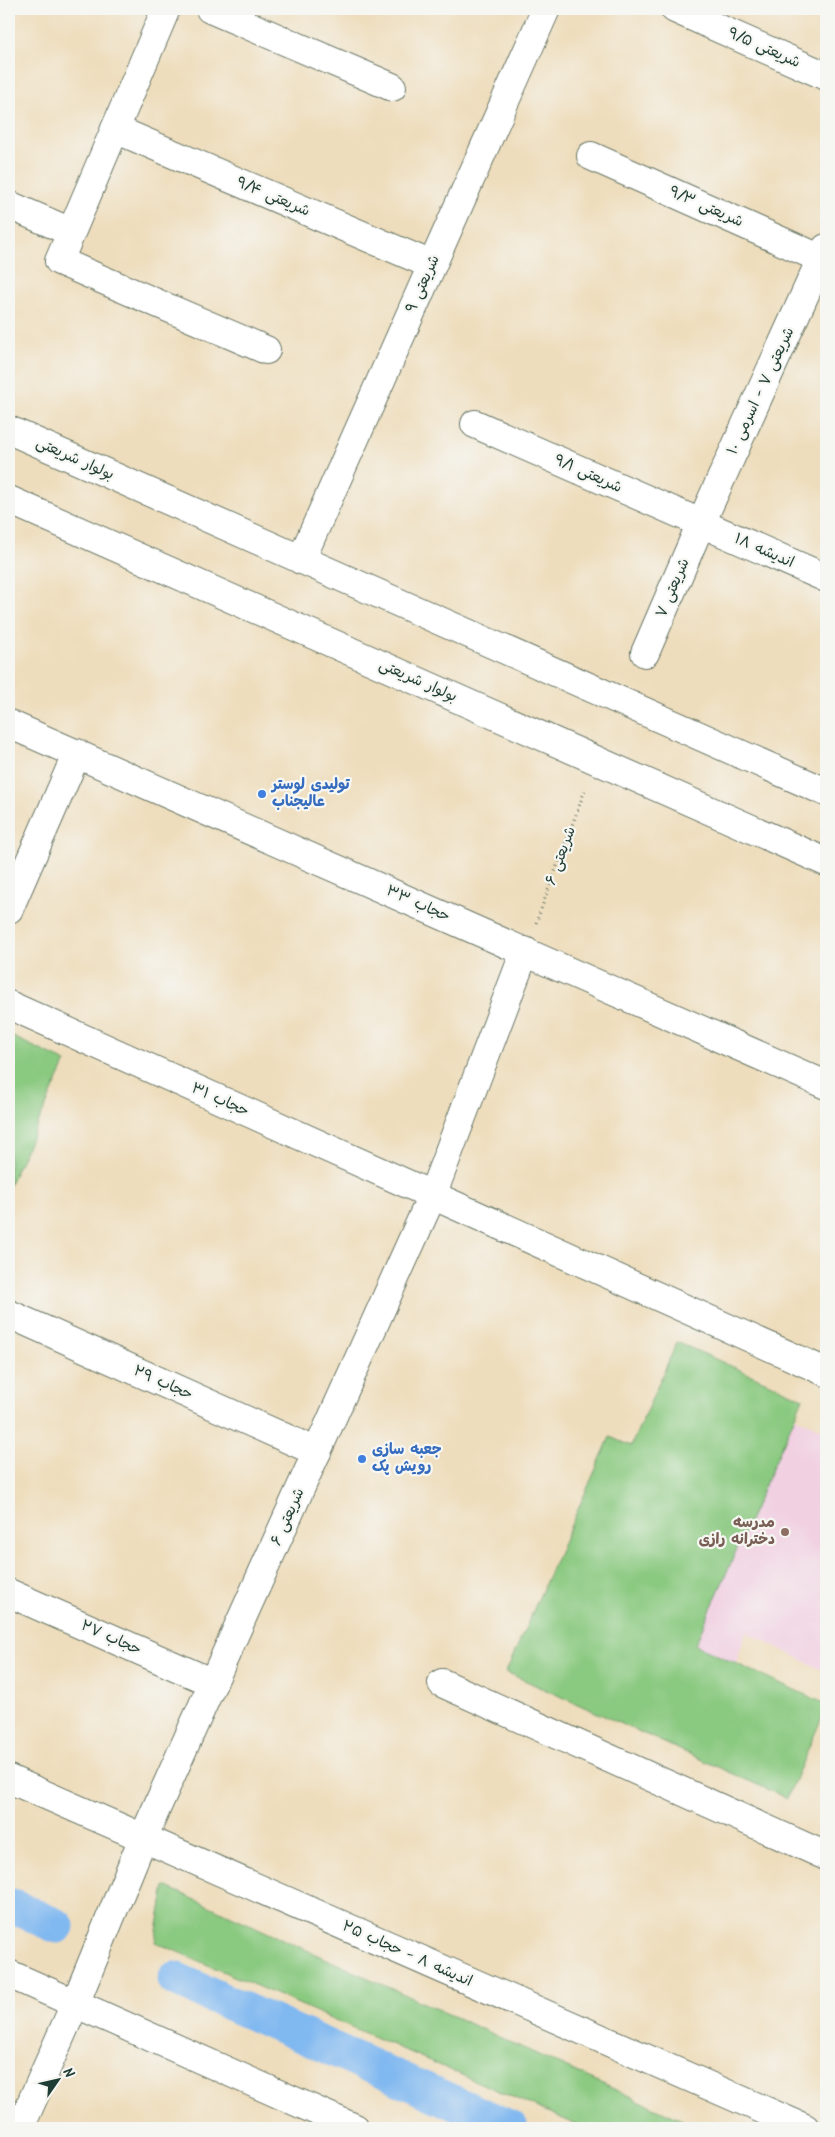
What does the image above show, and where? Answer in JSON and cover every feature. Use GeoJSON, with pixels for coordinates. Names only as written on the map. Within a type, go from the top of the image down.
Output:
{"type":"FeatureCollection","features":[{"type":"Feature","properties":{"kind":"street"},"geometry":{"type":"LineString","coordinates":[[210,9],[392,87]]}},
{"type":"Feature","properties":{"kind":"street","name":"شریعتی ۹"},"geometry":{"type":"LineString","coordinates":[[301,560],[546,9]]}},
{"type":"Feature","properties":{"kind":"street","name":"شریعتی ۹/۵"},"geometry":{"type":"LineString","coordinates":[[675,9],[826,76]]}},
{"type":"Feature","properties":{"kind":"street"},"geometry":{"type":"LineString","coordinates":[[158,11],[115,129],[59,261],[266,350]]}},
{"type":"Feature","properties":{"kind":"street","name":"شریعتی ۹/۴"},"geometry":{"type":"LineString","coordinates":[[115,129],[432,265]]}},
{"type":"Feature","properties":{"kind":"street","name":"شریعتی ۹/۳"},"geometry":{"type":"LineString","coordinates":[[591,156],[825,256]]}},
{"type":"Feature","properties":{"kind":"street"},"geometry":{"type":"LineString","coordinates":[[9,205],[71,232]]}},
{"type":"Feature","properties":{"kind":"street","name":"شریعتی ۷ - اسرمی ۱۰"},"geometry":{"type":"LineString","coordinates":[[701,523],[825,256]]}},
{"type":"Feature","properties":{"kind":"street","name":"شریعتی ۹/۱"},"geometry":{"type":"LineString","coordinates":[[475,424],[701,523]]}},
{"type":"Feature","properties":{"kind":"street","name":"بولوار شریعتی"},"geometry":{"type":"LineString","coordinates":[[9,430],[826,792]]}},
{"type":"Feature","properties":{"kind":"street","name":"بولوار شریعتی"},"geometry":{"type":"LineString","coordinates":[[9,500],[826,862]]}},
{"type":"Feature","properties":{"kind":"street","name":"اندیشه ۱۸"},"geometry":{"type":"LineString","coordinates":[[701,523],[826,578]]}},
{"type":"Feature","properties":{"kind":"street","name":"شریعتی ۷"},"geometry":{"type":"LineString","coordinates":[[645,653],[701,523]]}},
{"type":"Feature","properties":{"kind":"street","name":"حجاب ۳۳"},"geometry":{"type":"LineString","coordinates":[[9,724],[77,752],[826,1085]]}},
{"type":"Feature","properties":{"kind":"street"},"geometry":{"type":"LineString","coordinates":[[9,908],[77,752]]}},
{"type":"Feature","properties":{"kind":"street","name":"شریعتی ۶"},"geometry":{"type":"LineString","coordinates":[[20,2128],[75,2004],[143,1838],[432,1196],[526,952]]}},
{"type":"Feature","properties":{"kind":"street","name":"حجاب ۳۱"},"geometry":{"type":"LineString","coordinates":[[9,1005],[826,1372]]}},
{"type":"Feature","properties":{"kind":"street","name":"حجاب ۲۹"},"geometry":{"type":"LineString","coordinates":[[9,1314],[317,1452]]}},
{"type":"Feature","properties":{"kind":"street","name":"حجاب ۲۷"},"geometry":{"type":"LineString","coordinates":[[9,1593],[213,1684]]}},
{"type":"Feature","properties":{"kind":"street"},"geometry":{"type":"LineString","coordinates":[[442,1683],[826,1856]]}},
{"type":"Feature","properties":{"kind":"street","name":"اندیشه ۸ - حجاب ۲۵"},"geometry":{"type":"LineString","coordinates":[[9,1779],[805,2128]]}},
{"type":"Feature","properties":{"kind":"street"},"geometry":{"type":"LineString","coordinates":[[9,1974],[355,2128]]}},
{"type":"Feature","properties":{"kind":"path","name":"شریعتی ۶"},"geometry":{"type":"LineString","coordinates":[[526,952],[596,760]]}},
{"type":"Feature","properties":{"kind":"shaded area","name":"مدرسه دخترانه رازی"},"geometry":{"type":"Polygon","coordinates":[[[795,1417],[826,1431],[826,1672],[746,1632],[736,1663],[694,1645],[795,1417]]]}},
{"type":"Feature","properties":{"kind":"green space"},"geometry":{"type":"Polygon","coordinates":[[[9,1035],[66,1062],[9,1186],[9,1035]]]}},
{"type":"Feature","properties":{"kind":"green space"},"geometry":{"type":"Polygon","coordinates":[[[677,1342],[803,1398],[695,1645],[826,1704],[826,1708],[787,1798],[506,1672],[610,1437],[631,1446],[677,1342]]]}},
{"type":"Feature","properties":{"kind":"green space"},"geometry":{"type":"Polygon","coordinates":[[[165,1886],[700,2128],[584,2128],[155,1942],[165,1886]]]}},
{"type":"Feature","properties":{"kind":"waterway"},"geometry":{"type":"LineString","coordinates":[[9,1905],[57,1926]]}},
{"type":"Feature","properties":{"kind":"waterway"},"geometry":{"type":"LineString","coordinates":[[175,1979],[511,2128]]}},
{"type":"Feature","properties":{"kind":"place","name":"تولیدی لوستر عالیجناب"},"geometry":{"type":"Point","coordinates":[262,794]}},
{"type":"Feature","properties":{"kind":"place","name":"جعبه سازی رویش پک"},"geometry":{"type":"Point","coordinates":[362,1459]}},
{"type":"Feature","properties":{"kind":"place","name":"مدرسه دخترانه رازی"},"geometry":{"type":"Point","coordinates":[785,1532]}}]}
